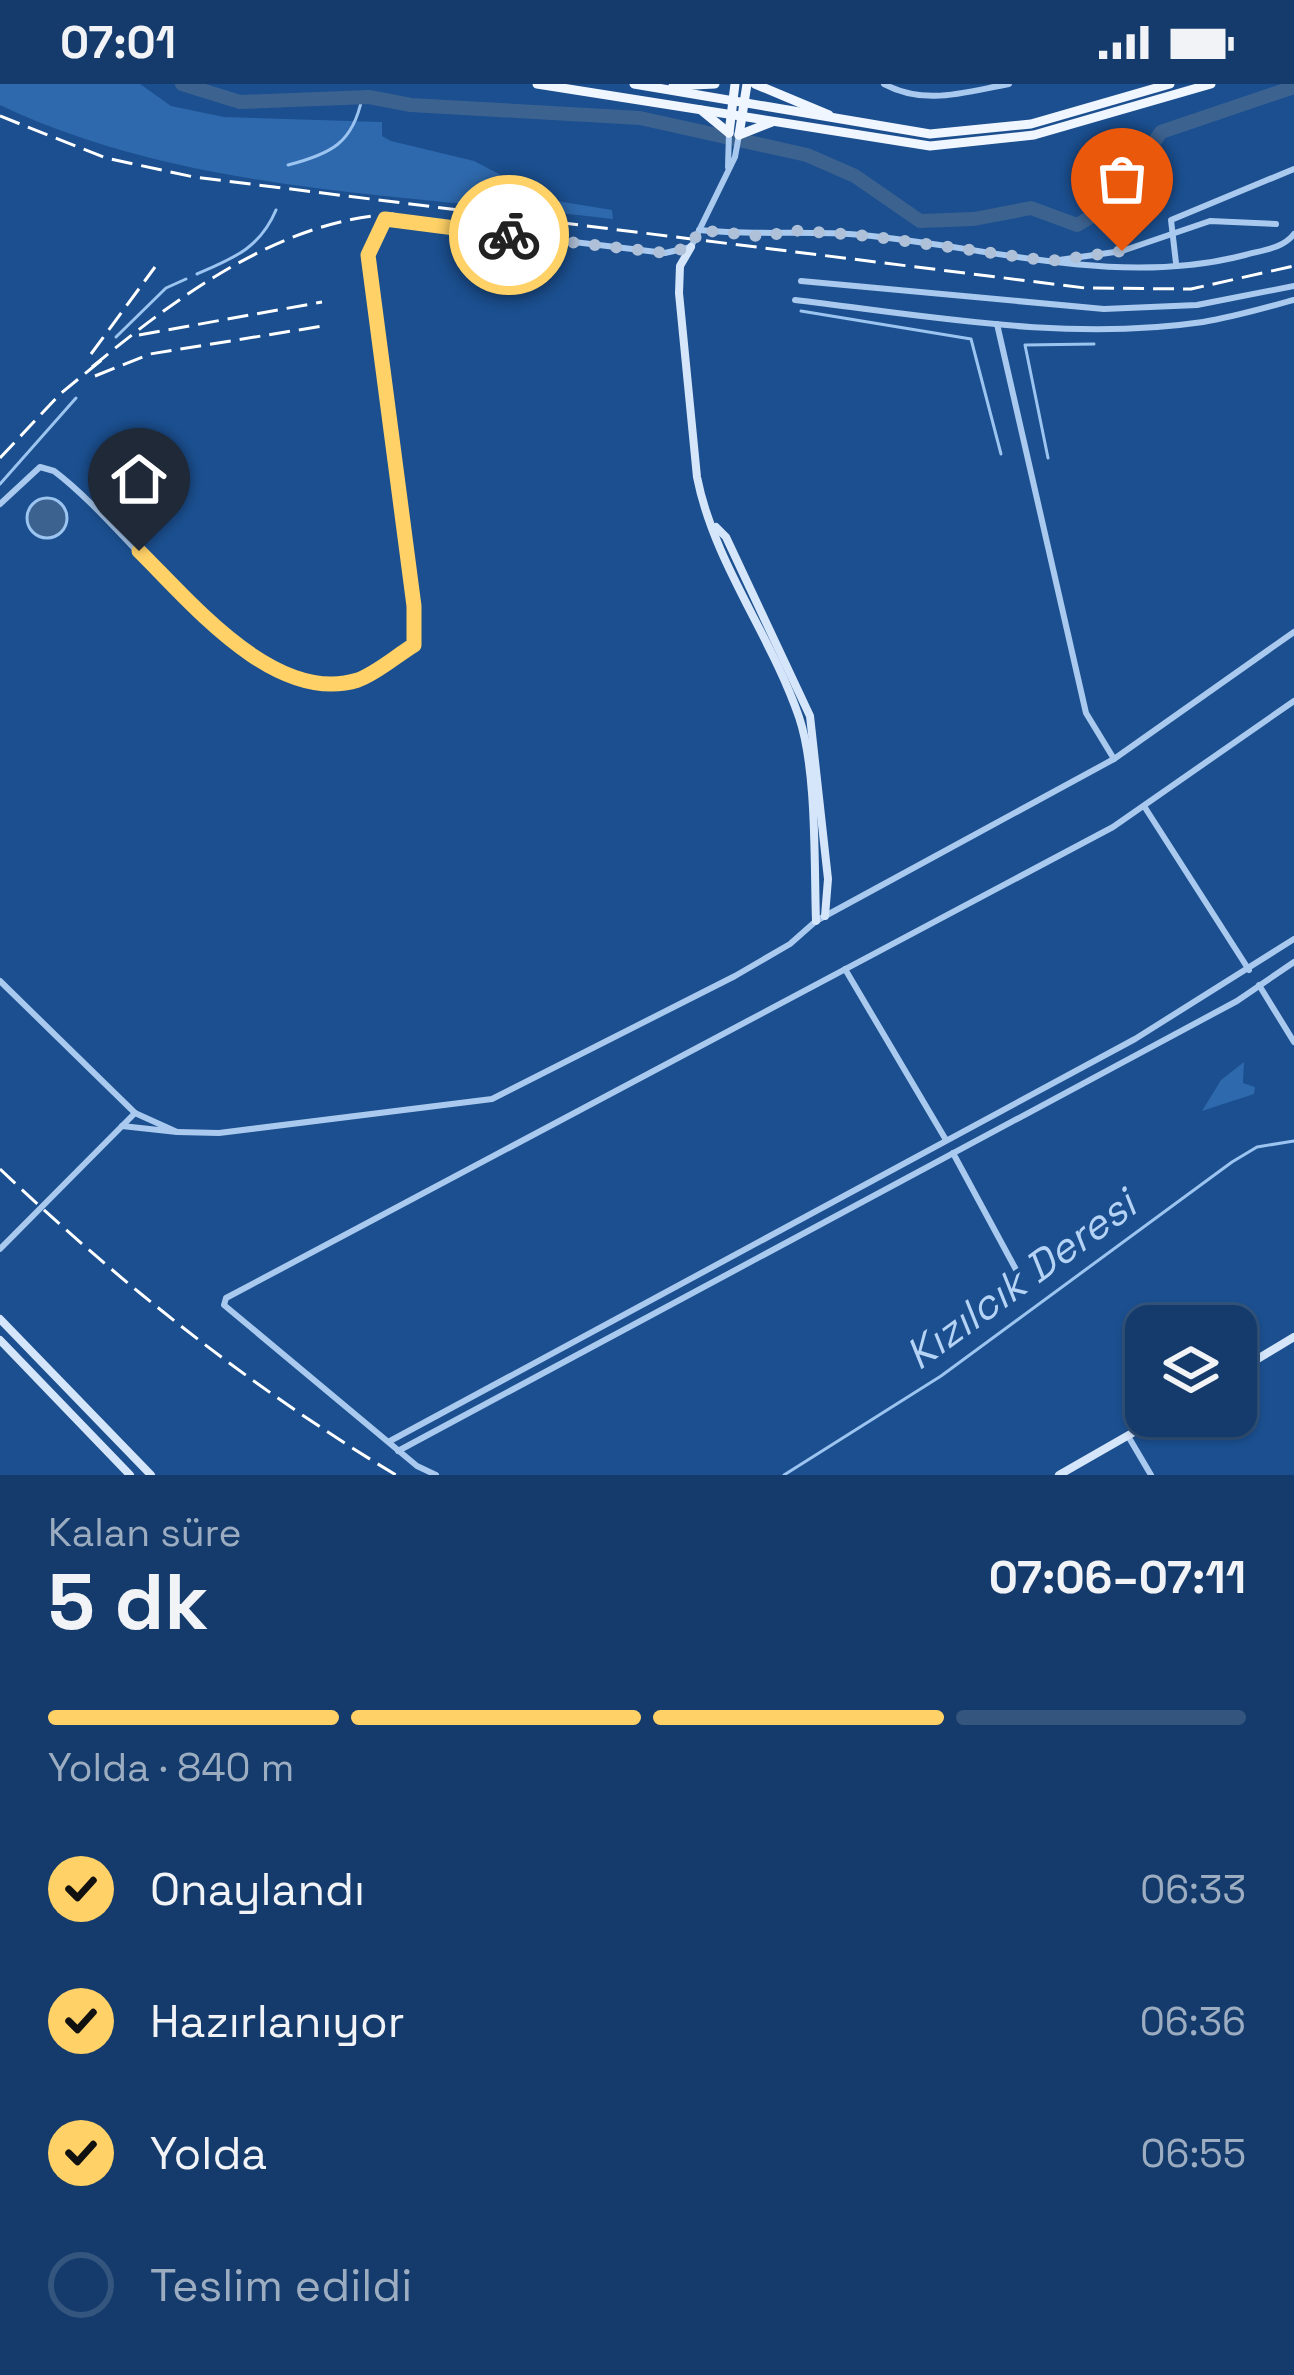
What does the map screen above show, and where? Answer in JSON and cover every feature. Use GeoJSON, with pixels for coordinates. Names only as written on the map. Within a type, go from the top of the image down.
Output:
{"type":"FeatureCollection","features":[{"type":"Feature","properties":{"kind":"main road"},"geometry":{"type":"LineString","coordinates":[[537,84],[694,106],[740,107],[776,121],[930,134],[998,131],[1170,84]]}},
{"type":"Feature","properties":{"kind":"main road"},"geometry":{"type":"LineString","coordinates":[[634,84],[930,146],[999,142],[1211,84]]}},
{"type":"Feature","properties":{"kind":"main road"},"geometry":{"type":"LineString","coordinates":[[653,86],[715,84]]}},
{"type":"Feature","properties":{"kind":"main road"},"geometry":{"type":"LineString","coordinates":[[734,84],[740,107]]}},
{"type":"Feature","properties":{"kind":"main road"},"geometry":{"type":"LineString","coordinates":[[734,134],[751,84],[850,130]]}},
{"type":"Feature","properties":{"kind":"main road"},"geometry":{"type":"LineString","coordinates":[[694,106],[734,134]]}},
{"type":"Feature","properties":{"kind":"main road"},"geometry":{"type":"LineString","coordinates":[[734,134],[776,121]]}},
{"type":"Feature","properties":{"kind":"street"},"geometry":{"type":"LineString","coordinates":[[884,84],[929,98],[1010,84]]}},
{"type":"Feature","properties":{"kind":"street"},"geometry":{"type":"LineString","coordinates":[[929,98],[930,84]]}},
{"type":"Feature","properties":{"kind":"street"},"geometry":{"type":"LineString","coordinates":[[728,167],[725,155],[734,134]]}},
{"type":"Feature","properties":{"kind":"street"},"geometry":{"type":"LineString","coordinates":[[734,134],[735,157],[680,266],[694,457],[711,522],[800,721],[820,918]]}},
{"type":"Feature","properties":{"kind":"street"},"geometry":{"type":"LineString","coordinates":[[1176,265],[1172,220],[1294,169]]}},
{"type":"Feature","properties":{"kind":"street"},"geometry":{"type":"LineString","coordinates":[[0,504],[40,467],[73,485],[239,649],[292,675],[325,682],[363,678],[414,645],[416,624],[368,255],[379,224],[385,219],[665,253],[691,247]]}},
{"type":"Feature","properties":{"kind":"street"},"geometry":{"type":"LineString","coordinates":[[1050,261],[1122,251],[1210,221],[1276,224]]}},
{"type":"Feature","properties":{"kind":"street"},"geometry":{"type":"LineString","coordinates":[[699,230],[767,237],[789,230],[869,236],[1124,270],[1286,244],[1294,234]]}},
{"type":"Feature","properties":{"kind":"street"},"geometry":{"type":"LineString","coordinates":[[801,281],[1104,309],[1197,305],[1294,286]]}},
{"type":"Feature","properties":{"kind":"street"},"geometry":{"type":"LineString","coordinates":[[795,300],[998,324],[1102,329],[1203,322],[1294,301]]}},
{"type":"Feature","properties":{"kind":"street"},"geometry":{"type":"LineString","coordinates":[[998,324],[1086,713],[1114,759]]}},
{"type":"Feature","properties":{"kind":"street"},"geometry":{"type":"LineString","coordinates":[[122,1126],[219,1133],[492,1100],[735,976],[790,944],[820,918],[1114,759],[1294,632]]}},
{"type":"Feature","properties":{"kind":"street"},"geometry":{"type":"LineString","coordinates":[[436,1475],[388,1442],[224,1305],[226,1298],[1144,805],[1294,701]]}},
{"type":"Feature","properties":{"kind":"street"},"geometry":{"type":"LineString","coordinates":[[1144,805],[1249,970]]}},
{"type":"Feature","properties":{"kind":"street"},"geometry":{"type":"LineString","coordinates":[[388,1442],[1135,1039],[1294,939]]}},
{"type":"Feature","properties":{"kind":"street"},"geometry":{"type":"LineString","coordinates":[[398,1450],[953,1153],[1259,986],[1294,962]]}},
{"type":"Feature","properties":{"kind":"street"},"geometry":{"type":"LineString","coordinates":[[845,969],[946,1140]]}},
{"type":"Feature","properties":{"kind":"street"},"geometry":{"type":"LineString","coordinates":[[0,981],[135,1113],[177,1132]]}},
{"type":"Feature","properties":{"kind":"street"},"geometry":{"type":"LineString","coordinates":[[1259,986],[1294,1042]]}},
{"type":"Feature","properties":{"kind":"street"},"geometry":{"type":"LineString","coordinates":[[0,1250],[135,1113]]}},
{"type":"Feature","properties":{"kind":"street"},"geometry":{"type":"LineString","coordinates":[[953,1153],[1020,1277]]}},
{"type":"Feature","properties":{"kind":"street"},"geometry":{"type":"LineString","coordinates":[[0,1318],[151,1475]]}},
{"type":"Feature","properties":{"kind":"street"},"geometry":{"type":"LineString","coordinates":[[1257,1359],[1294,1337]]}},
{"type":"Feature","properties":{"kind":"street"},"geometry":{"type":"LineString","coordinates":[[0,1340],[130,1475]]}},
{"type":"Feature","properties":{"kind":"street"},"geometry":{"type":"LineString","coordinates":[[1058,1475],[1126,1437]]}},
{"type":"Feature","properties":{"kind":"street"},"geometry":{"type":"LineString","coordinates":[[1129,1437],[1151,1475]]}},
{"type":"Feature","properties":{"kind":"shaded area"},"geometry":{"type":"Polygon","coordinates":[[[0,84],[140,84],[171,106],[224,117],[382,122],[382,136],[391,141],[474,161],[499,174],[520,195],[612,210],[613,219],[300,186],[145,157],[0,105],[0,84]]]}},
{"type":"Feature","properties":{"kind":"shaded area"},"geometry":{"type":"Polygon","coordinates":[[[47,498],[61,504],[67,518],[61,532],[47,538],[33,532],[27,518],[33,504],[47,498]]]}},
{"type":"Feature","properties":{"kind":"shaded area"},"geometry":{"type":"Polygon","coordinates":[[[1244,1062],[1243,1083],[1255,1087],[1254,1094],[1202,1111],[1221,1080],[1244,1062]]]}},
{"type":"Feature","properties":{"kind":"waterway"},"geometry":{"type":"LineString","coordinates":[[182,84],[240,102],[369,97],[411,105],[640,118],[807,155],[855,176],[920,221],[974,219],[1031,208],[1077,225],[1111,205],[1161,132],[1294,87]]}},
{"type":"Feature","properties":{"kind":"waterway"},"geometry":{"type":"LineString","coordinates":[[288,165],[338,144],[353,126],[362,98]]}},
{"type":"Feature","properties":{"kind":"waterway"},"geometry":{"type":"LineString","coordinates":[[197,274],[254,243],[276,210]]}},
{"type":"Feature","properties":{"kind":"waterway"},"geometry":{"type":"LineString","coordinates":[[116,337],[166,288],[186,279]]}},
{"type":"Feature","properties":{"kind":"waterway"},"geometry":{"type":"LineString","coordinates":[[801,311],[971,339],[1001,454]]}},
{"type":"Feature","properties":{"kind":"waterway"},"geometry":{"type":"LineString","coordinates":[[1048,458],[1025,345],[1094,344]]}},
{"type":"Feature","properties":{"kind":"waterway"},"geometry":{"type":"LineString","coordinates":[[0,484],[76,398]]}},
{"type":"Feature","properties":{"kind":"waterway","name":"Kızılcık Deresi"},"geometry":{"type":"LineString","coordinates":[[784,1475],[941,1376],[1232,1162],[1257,1147],[1294,1141]]}},
{"type":"Feature","properties":{"kind":"railway"},"geometry":{"type":"LineString","coordinates":[[0,116],[106,158],[194,177],[1085,288],[1191,289],[1294,266]]}},
{"type":"Feature","properties":{"kind":"railway"},"geometry":{"type":"LineString","coordinates":[[92,367],[159,314],[232,266],[311,231],[394,214]]}},
{"type":"Feature","properties":{"kind":"railway"},"geometry":{"type":"LineString","coordinates":[[91,354],[155,267]]}},
{"type":"Feature","properties":{"kind":"railway"},"geometry":{"type":"LineString","coordinates":[[139,335],[322,302]]}},
{"type":"Feature","properties":{"kind":"railway"},"geometry":{"type":"LineString","coordinates":[[95,376],[150,354],[323,326]]}},
{"type":"Feature","properties":{"kind":"railway"},"geometry":{"type":"LineString","coordinates":[[0,458],[60,394],[104,358]]}},
{"type":"Feature","properties":{"kind":"railway"},"geometry":{"type":"LineString","coordinates":[[0,1169],[190,1333],[291,1407],[396,1475]]}},
{"type":"Feature","properties":{"kind":"way so far"},"geometry":{"type":"LineString","coordinates":[[509,235],[665,253],[691,247],[699,230],[767,237],[789,230],[869,236],[1050,261],[1122,251]]}},
{"type":"Feature","properties":{"kind":"route"},"geometry":{"type":"LineString","coordinates":[[139,551],[239,649],[292,675],[348,682],[363,678],[414,645],[414,606],[368,255],[385,219],[509,235]]}}]}
